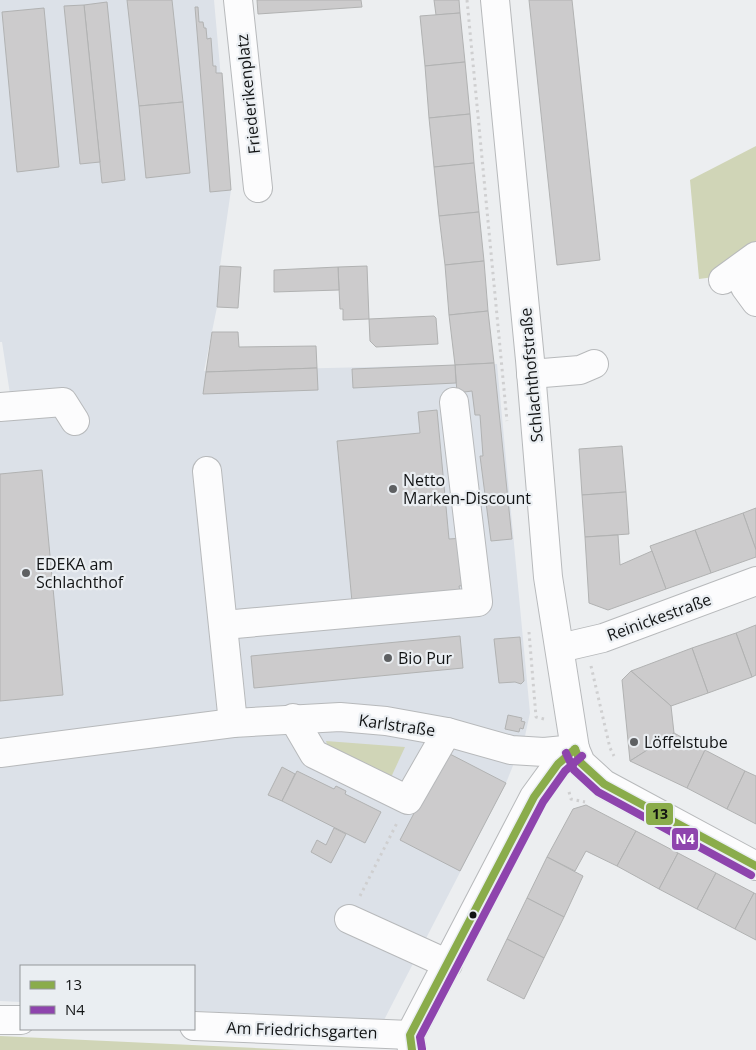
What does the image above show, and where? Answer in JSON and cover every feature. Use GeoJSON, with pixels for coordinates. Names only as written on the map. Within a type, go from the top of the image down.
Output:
{"type":"FeatureCollection","features":[{"type":"Feature","properties":{"kind":"street","name":"Friederikenplatz"},"geometry":{"type":"LineString","coordinates":[[238,0],[258,188]]}},
{"type":"Feature","properties":{"kind":"street","name":"Schlachthofstraße"},"geometry":{"type":"LineString","coordinates":[[495,0],[531,374],[548,577],[573,645],[575,750]]}},
{"type":"Feature","properties":{"kind":"street"},"geometry":{"type":"LineString","coordinates":[[723,280],[756,256]]}},
{"type":"Feature","properties":{"kind":"street"},"geometry":{"type":"LineString","coordinates":[[756,272],[748,278],[745,287],[756,302]]}},
{"type":"Feature","properties":{"kind":"street"},"geometry":{"type":"LineString","coordinates":[[531,374],[580,370],[594,364]]}},
{"type":"Feature","properties":{"kind":"street"},"geometry":{"type":"LineString","coordinates":[[0,408],[63,402],[75,421]]}},
{"type":"Feature","properties":{"kind":"street"},"geometry":{"type":"LineString","coordinates":[[224,625],[478,602],[454,402]]}},
{"type":"Feature","properties":{"kind":"street"},"geometry":{"type":"LineString","coordinates":[[207,471],[233,723]]}},
{"type":"Feature","properties":{"kind":"street","name":"Reinickestraße"},"geometry":{"type":"LineString","coordinates":[[573,645],[603,638],[756,581]]}},
{"type":"Feature","properties":{"kind":"street","name":"Karlstraße"},"geometry":{"type":"LineString","coordinates":[[0,753],[233,723],[293,718],[340,717],[386,721],[447,732],[511,750],[544,752],[575,750]]}},
{"type":"Feature","properties":{"kind":"street"},"geometry":{"type":"LineString","coordinates":[[293,718],[314,754],[408,800],[447,732]]}},
{"type":"Feature","properties":{"kind":"street"},"geometry":{"type":"LineString","coordinates":[[411,1042],[448,964],[533,799],[558,764],[575,750],[582,763],[604,784],[756,866]]}},
{"type":"Feature","properties":{"kind":"street"},"geometry":{"type":"LineString","coordinates":[[349,919],[448,964]]}},
{"type":"Feature","properties":{"kind":"street"},"geometry":{"type":"LineString","coordinates":[[0,1020],[20,1020]]}},
{"type":"Feature","properties":{"kind":"street","name":"Am Friedrichsgarten"},"geometry":{"type":"LineString","coordinates":[[195,1026],[411,1042]]}},
{"type":"Feature","properties":{"kind":"path"},"geometry":{"type":"LineString","coordinates":[[573,645],[616,760]]}},
{"type":"Feature","properties":{"kind":"path"},"geometry":{"type":"LineString","coordinates":[[349,919],[408,800]]}},
{"type":"Feature","properties":{"kind":"shaded area"},"geometry":{"type":"Polygon","coordinates":[[[0,0],[214,0],[231,190],[220,266],[217,307],[204,371],[497,364],[530,713],[525,736],[506,783],[384,1020],[195,1011],[195,965],[20,965],[20,1002],[0,1001],[0,422],[14,420],[2,342],[0,342],[0,0]]]}},
{"type":"Feature","properties":{"kind":"green space"},"geometry":{"type":"Polygon","coordinates":[[[756,146],[756,250],[721,276],[699,279],[690,180],[756,146]]]}},
{"type":"Feature","properties":{"kind":"green space"},"geometry":{"type":"Polygon","coordinates":[[[326,741],[405,747],[387,786],[332,760],[326,741]]]}},
{"type":"Feature","properties":{"kind":"green space"},"geometry":{"type":"Polygon","coordinates":[[[0,1036],[297,1050],[0,1050],[0,1036]]]}},
{"type":"Feature","properties":{"kind":"building"},"geometry":{"type":"Polygon","coordinates":[[[127,0],[172,0],[183,102],[139,106],[127,0]]]}},
{"type":"Feature","properties":{"kind":"building"},"geometry":{"type":"Polygon","coordinates":[[[257,0],[361,0],[362,7],[258,14],[257,0]]]}},
{"type":"Feature","properties":{"kind":"building"},"geometry":{"type":"Polygon","coordinates":[[[434,0],[459,0],[460,13],[436,15],[434,0]]]}},
{"type":"Feature","properties":{"kind":"building"},"geometry":{"type":"Polygon","coordinates":[[[529,0],[572,0],[600,260],[557,265],[529,0]]]}},
{"type":"Feature","properties":{"kind":"building"},"geometry":{"type":"Polygon","coordinates":[[[107,2],[125,180],[102,183],[84,5],[107,2]]]}},
{"type":"Feature","properties":{"kind":"building"},"geometry":{"type":"Polygon","coordinates":[[[84,5],[100,162],[80,164],[64,6],[84,5]]]}},
{"type":"Feature","properties":{"kind":"building"},"geometry":{"type":"Polygon","coordinates":[[[195,7],[198,7],[199,22],[203,22],[204,28],[206,28],[207,39],[211,38],[213,66],[216,66],[216,73],[222,73],[231,190],[210,192],[195,7]]]}},
{"type":"Feature","properties":{"kind":"building"},"geometry":{"type":"Polygon","coordinates":[[[44,8],[59,167],[17,172],[2,12],[44,8]]]}},
{"type":"Feature","properties":{"kind":"building"},"geometry":{"type":"Polygon","coordinates":[[[460,13],[465,62],[425,66],[420,16],[460,13]]]}},
{"type":"Feature","properties":{"kind":"building"},"geometry":{"type":"Polygon","coordinates":[[[465,62],[470,114],[429,118],[425,66],[465,62]]]}},
{"type":"Feature","properties":{"kind":"building"},"geometry":{"type":"Polygon","coordinates":[[[183,102],[190,173],[146,178],[139,106],[183,102]]]}},
{"type":"Feature","properties":{"kind":"building"},"geometry":{"type":"Polygon","coordinates":[[[470,114],[474,163],[434,167],[429,118],[470,114]]]}},
{"type":"Feature","properties":{"kind":"building"},"geometry":{"type":"Polygon","coordinates":[[[474,163],[479,212],[439,216],[434,167],[474,163]]]}},
{"type":"Feature","properties":{"kind":"building"},"geometry":{"type":"Polygon","coordinates":[[[479,212],[484,261],[445,265],[439,216],[479,212]]]}},
{"type":"Feature","properties":{"kind":"building"},"geometry":{"type":"Polygon","coordinates":[[[484,261],[488,311],[449,315],[445,265],[484,261]]]}},
{"type":"Feature","properties":{"kind":"building"},"geometry":{"type":"Polygon","coordinates":[[[220,266],[241,267],[238,308],[217,307],[220,266]]]}},
{"type":"Feature","properties":{"kind":"building"},"geometry":{"type":"Polygon","coordinates":[[[367,266],[369,319],[343,320],[343,309],[340,309],[338,267],[367,266]]]}},
{"type":"Feature","properties":{"kind":"building"},"geometry":{"type":"Polygon","coordinates":[[[338,267],[339,290],[274,292],[274,270],[338,267]]]}},
{"type":"Feature","properties":{"kind":"building"},"geometry":{"type":"Polygon","coordinates":[[[488,311],[494,363],[455,365],[449,315],[488,311]]]}},
{"type":"Feature","properties":{"kind":"building"},"geometry":{"type":"Polygon","coordinates":[[[434,316],[436,318],[438,344],[376,347],[370,341],[369,319],[434,316]]]}},
{"type":"Feature","properties":{"kind":"building"},"geometry":{"type":"Polygon","coordinates":[[[212,332],[238,332],[239,347],[316,346],[317,368],[206,372],[212,332]]]}},
{"type":"Feature","properties":{"kind":"building"},"geometry":{"type":"Polygon","coordinates":[[[494,363],[512,539],[491,541],[480,456],[483,456],[480,415],[475,415],[472,391],[457,393],[455,365],[494,363]]]}},
{"type":"Feature","properties":{"kind":"building"},"geometry":{"type":"Polygon","coordinates":[[[455,365],[456,383],[353,388],[352,369],[455,365]]]}},
{"type":"Feature","properties":{"kind":"building"},"geometry":{"type":"Polygon","coordinates":[[[317,368],[318,390],[203,394],[206,372],[317,368]]]}},
{"type":"Feature","properties":{"kind":"building","name":"Netto Marken-Discount"},"geometry":{"type":"Polygon","coordinates":[[[437,410],[449,539],[464,538],[468,585],[459,586],[460,592],[352,602],[337,441],[420,433],[418,412],[437,410]]]}},
{"type":"Feature","properties":{"kind":"building"},"geometry":{"type":"Polygon","coordinates":[[[622,446],[626,492],[582,495],[579,449],[622,446]]]}},
{"type":"Feature","properties":{"kind":"building","name":"EDEKA am Schlachthof"},"geometry":{"type":"Polygon","coordinates":[[[42,470],[63,695],[0,701],[0,474],[42,470]]]}},
{"type":"Feature","properties":{"kind":"building"},"geometry":{"type":"Polygon","coordinates":[[[626,492],[629,534],[585,537],[582,495],[626,492]]]}},
{"type":"Feature","properties":{"kind":"building"},"geometry":{"type":"Polygon","coordinates":[[[756,508],[756,550],[743,513],[756,508]]]}},
{"type":"Feature","properties":{"kind":"building"},"geometry":{"type":"Polygon","coordinates":[[[743,513],[756,550],[756,557],[711,573],[695,530],[743,513]]]}},
{"type":"Feature","properties":{"kind":"building"},"geometry":{"type":"Polygon","coordinates":[[[695,530],[711,573],[666,589],[650,546],[695,530]]]}},
{"type":"Feature","properties":{"kind":"building"},"geometry":{"type":"Polygon","coordinates":[[[618,535],[620,565],[652,551],[666,589],[608,610],[589,603],[585,537],[618,535]]]}},
{"type":"Feature","properties":{"kind":"building"},"geometry":{"type":"Polygon","coordinates":[[[756,625],[756,675],[752,677],[736,633],[756,625]]]}},
{"type":"Feature","properties":{"kind":"building"},"geometry":{"type":"Polygon","coordinates":[[[736,633],[752,677],[708,693],[692,648],[736,633]]]}},
{"type":"Feature","properties":{"kind":"building"},"geometry":{"type":"Polygon","coordinates":[[[460,636],[463,668],[254,688],[251,656],[460,636]]]}},
{"type":"Feature","properties":{"kind":"building"},"geometry":{"type":"Polygon","coordinates":[[[520,637],[524,681],[521,684],[515,682],[499,683],[494,639],[520,637]]]}},
{"type":"Feature","properties":{"kind":"building"},"geometry":{"type":"Polygon","coordinates":[[[692,648],[708,693],[671,706],[631,671],[692,648]]]}},
{"type":"Feature","properties":{"kind":"building"},"geometry":{"type":"Polygon","coordinates":[[[631,671],[671,706],[674,733],[630,761],[622,680],[631,671]]]}},
{"type":"Feature","properties":{"kind":"building"},"geometry":{"type":"Polygon","coordinates":[[[508,715],[522,718],[521,721],[525,722],[523,729],[520,728],[519,732],[505,729],[508,715]]]}},
{"type":"Feature","properties":{"kind":"building"},"geometry":{"type":"Polygon","coordinates":[[[674,733],[705,750],[687,788],[630,761],[674,733]]]}},
{"type":"Feature","properties":{"kind":"building"},"geometry":{"type":"Polygon","coordinates":[[[705,750],[745,771],[727,809],[687,788],[705,750]]]}},
{"type":"Feature","properties":{"kind":"building"},"geometry":{"type":"Polygon","coordinates":[[[446,752],[506,783],[460,871],[400,840],[446,752]]]}},
{"type":"Feature","properties":{"kind":"building"},"geometry":{"type":"Polygon","coordinates":[[[282,767],[295,774],[282,801],[268,795],[282,767]]]}},
{"type":"Feature","properties":{"kind":"building"},"geometry":{"type":"Polygon","coordinates":[[[297,771],[334,789],[336,786],[346,791],[345,794],[381,812],[365,843],[282,801],[297,771]]]}},
{"type":"Feature","properties":{"kind":"building"},"geometry":{"type":"Polygon","coordinates":[[[745,771],[756,776],[756,824],[727,809],[745,771]]]}},
{"type":"Feature","properties":{"kind":"building"},"geometry":{"type":"Polygon","coordinates":[[[586,805],[636,831],[617,866],[586,851],[575,871],[547,857],[573,809],[586,805]]]}},
{"type":"Feature","properties":{"kind":"building"},"geometry":{"type":"Polygon","coordinates":[[[334,828],[346,834],[331,863],[311,852],[317,840],[326,845],[334,828]]]}},
{"type":"Feature","properties":{"kind":"building"},"geometry":{"type":"Polygon","coordinates":[[[636,831],[678,853],[659,889],[617,866],[636,831]]]}},
{"type":"Feature","properties":{"kind":"building"},"geometry":{"type":"Polygon","coordinates":[[[678,853],[716,873],[697,909],[659,889],[678,853]]]}},
{"type":"Feature","properties":{"kind":"building"},"geometry":{"type":"Polygon","coordinates":[[[547,857],[583,876],[564,917],[527,898],[547,857]]]}},
{"type":"Feature","properties":{"kind":"building"},"geometry":{"type":"Polygon","coordinates":[[[716,873],[754,893],[735,929],[697,909],[716,873]]]}},
{"type":"Feature","properties":{"kind":"building"},"geometry":{"type":"Polygon","coordinates":[[[754,893],[756,894],[756,940],[735,929],[754,893]]]}},
{"type":"Feature","properties":{"kind":"building"},"geometry":{"type":"Polygon","coordinates":[[[527,898],[564,917],[544,958],[507,939],[527,898]]]}},
{"type":"Feature","properties":{"kind":"building"},"geometry":{"type":"Polygon","coordinates":[[[507,939],[544,958],[524,999],[487,980],[507,939]]]}},
{"type":"Feature","properties":{"kind":"transit line","name":"13"},"geometry":{"type":"LineString","coordinates":[[575,749],[581,763],[604,784],[756,866]]}},
{"type":"Feature","properties":{"kind":"transit line","name":"13"},"geometry":{"type":"LineString","coordinates":[[412,1050],[410,1035],[534,797],[558,764],[575,749]]}},
{"type":"Feature","properties":{"kind":"transit line","name":"N4"},"geometry":{"type":"LineString","coordinates":[[566,753],[574,770],[598,792],[751,875]]}},
{"type":"Feature","properties":{"kind":"transit line","name":"N4"},"geometry":{"type":"LineString","coordinates":[[422,1049],[420,1037],[543,802],[565,771],[582,756]]}},
{"type":"Feature","properties":{"kind":"place","name":"Netto Marken-Discount"},"geometry":{"type":"Point","coordinates":[393,489]}},
{"type":"Feature","properties":{"kind":"place","name":"EDEKA am Schlachthof"},"geometry":{"type":"Point","coordinates":[26,573]}},
{"type":"Feature","properties":{"kind":"place","name":"Bio Pur"},"geometry":{"type":"Point","coordinates":[388,658]}},
{"type":"Feature","properties":{"kind":"place","name":"Löffelstube"},"geometry":{"type":"Point","coordinates":[634,742]}}]}
